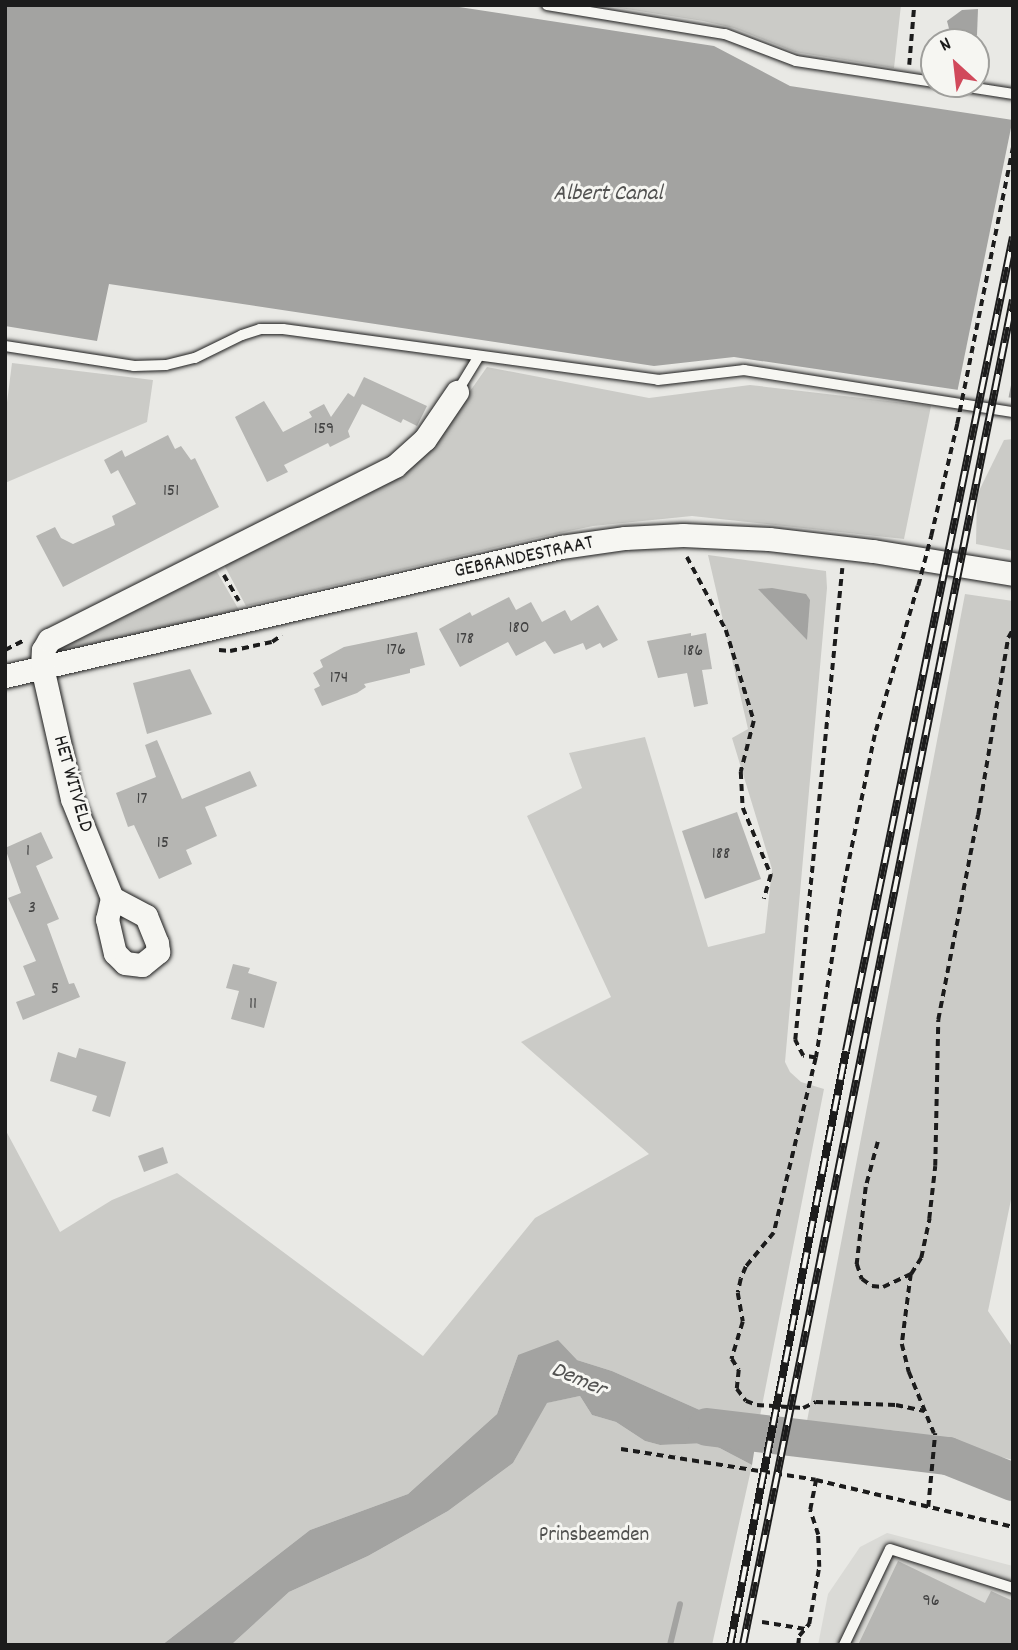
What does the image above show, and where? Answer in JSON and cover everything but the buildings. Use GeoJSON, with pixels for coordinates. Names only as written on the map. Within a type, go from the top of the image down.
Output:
{"type":"FeatureCollection","features":[{"type":"Feature","properties":{"kind":"street"},"geometry":{"type":"LineString","coordinates":[[42,667],[43,650],[49,640],[395,466],[425,439],[457,392]]}},
{"type":"Feature","properties":{"kind":"street","name":"GEBRANDESTRAAT"},"geometry":{"type":"LineString","coordinates":[[5,676],[561,547],[683,535],[769,539],[847,548],[1013,574]]}},
{"type":"Feature","properties":{"kind":"street","name":"HET WITVELD"},"geometry":{"type":"LineString","coordinates":[[42,667],[72,799],[112,898]]}},
{"type":"Feature","properties":{"kind":"lane"},"geometry":{"type":"LineString","coordinates":[[547,5],[725,34],[796,61],[920,79]]}},
{"type":"Feature","properties":{"kind":"lane"},"geometry":{"type":"LineString","coordinates":[[990,90],[1013,94]]}},
{"type":"Feature","properties":{"kind":"lane"},"geometry":{"type":"LineString","coordinates":[[5,346],[134,366],[166,365],[195,358],[242,335],[283,328],[658,380],[744,370],[1013,412]]}},
{"type":"Feature","properties":{"kind":"lane"},"geometry":{"type":"LineString","coordinates":[[457,392],[479,356]]}},
{"type":"Feature","properties":{"kind":"lane"},"geometry":{"type":"LineString","coordinates":[[844,1645],[890,1549],[1013,1588]]}},
{"type":"Feature","properties":{"kind":"path"},"geometry":{"type":"LineString","coordinates":[[908,77],[914,5]]}},
{"type":"Feature","properties":{"kind":"path"},"geometry":{"type":"LineString","coordinates":[[924,1411],[896,1405],[816,1402],[803,1408],[757,1405],[746,1401],[737,1390],[739,1370],[732,1359],[744,1322],[738,1293],[741,1279],[746,1267],[774,1233],[816,1058],[844,886],[875,735],[931,536],[957,424],[1013,147]]}},
{"type":"Feature","properties":{"kind":"path"},"geometry":{"type":"LineString","coordinates":[[683,535],[684,550],[726,630],[754,721],[741,772],[743,808],[771,875],[764,900]]}},
{"type":"Feature","properties":{"kind":"path"},"geometry":{"type":"LineString","coordinates":[[816,1058],[803,1056],[795,1040],[842,565]]}},
{"type":"Feature","properties":{"kind":"path"},"geometry":{"type":"LineString","coordinates":[[253,646],[272,642],[292,629]]}},
{"type":"Feature","properties":{"kind":"path"},"geometry":{"type":"LineString","coordinates":[[878,1142],[864,1198],[857,1264],[862,1279],[872,1286],[897,1284],[911,1274],[921,1258],[935,1166],[938,1020],[978,815],[1008,638],[1013,629]]}},
{"type":"Feature","properties":{"kind":"path"},"geometry":{"type":"LineString","coordinates":[[911,1274],[902,1344],[909,1372],[934,1433],[930,1507]]}},
{"type":"Feature","properties":{"kind":"path"},"geometry":{"type":"LineString","coordinates":[[621,1449],[816,1480],[1013,1527]]}},
{"type":"Feature","properties":{"kind":"path"},"geometry":{"type":"LineString","coordinates":[[798,1645],[799,1636],[809,1625],[818,1567],[818,1535],[810,1510],[816,1480]]}},
{"type":"Feature","properties":{"kind":"path"},"geometry":{"type":"LineString","coordinates":[[762,1622],[805,1629]]}},
{"type":"Feature","properties":{"kind":"shaded area"},"geometry":{"type":"Polygon","coordinates":[[[887,1533],[1013,1566],[1013,1645],[818,1645],[828,1594],[860,1547],[887,1533]]]}},
{"type":"Feature","properties":{"kind":"green space"},"geometry":{"type":"Polygon","coordinates":[[[601,5],[901,5],[894,68],[795,52],[734,28],[703,21],[601,5]]]}},
{"type":"Feature","properties":{"kind":"green space"},"geometry":{"type":"Polygon","coordinates":[[[12,363],[153,380],[147,422],[5,483],[5,418],[12,363]]]}},
{"type":"Feature","properties":{"kind":"green space"},"geometry":{"type":"Polygon","coordinates":[[[487,367],[649,398],[750,385],[931,406],[904,539],[692,516],[593,526],[246,606],[222,561],[404,473],[435,441],[487,367]]]}},
{"type":"Feature","properties":{"kind":"green space"},"geometry":{"type":"Polygon","coordinates":[[[1013,439],[1013,551],[976,544],[977,495],[1004,440],[1013,439]]]}},
{"type":"Feature","properties":{"kind":"green space"},"geometry":{"type":"Polygon","coordinates":[[[708,555],[826,571],[827,588],[785,1062],[790,1072],[801,1082],[824,1089],[759,1421],[711,1415],[612,1371],[577,1360],[518,1355],[497,1414],[408,1494],[310,1530],[162,1645],[5,1645],[5,1129],[60,1232],[112,1200],[177,1173],[423,1356],[535,1218],[649,1154],[521,1042],[611,997],[527,816],[582,788],[569,753],[645,737],[708,947],[765,933],[772,869],[732,738],[748,729],[708,555]]]}},
{"type":"Feature","properties":{"kind":"green space"},"geometry":{"type":"Polygon","coordinates":[[[213,565],[239,610],[65,654],[56,648],[213,565]]]}},
{"type":"Feature","properties":{"kind":"green space"},"geometry":{"type":"Polygon","coordinates":[[[965,594],[1013,601],[1013,1190],[988,1311],[1013,1348],[1013,1460],[899,1431],[807,1421],[965,594]]]}},
{"type":"Feature","properties":{"kind":"green space","name":"Prinsbeemden"},"geometry":{"type":"Polygon","coordinates":[[[580,1396],[592,1415],[616,1422],[645,1441],[660,1445],[710,1443],[752,1465],[712,1645],[231,1645],[289,1592],[368,1556],[448,1511],[513,1463],[546,1403],[580,1396]]]}},
{"type":"Feature","properties":{"kind":"water","name":"Albert Canal"},"geometry":{"type":"Polygon","coordinates":[[[5,5],[446,5],[714,46],[790,86],[1013,120],[1013,398],[734,357],[654,366],[109,284],[97,341],[5,326],[5,5]]]}},
{"type":"Feature","properties":{"kind":"water"},"geometry":{"type":"Polygon","coordinates":[[[978,9],[977,28],[949,28],[947,21],[962,10],[978,9]]]}},
{"type":"Feature","properties":{"kind":"water"},"geometry":{"type":"Polygon","coordinates":[[[772,588],[806,594],[810,600],[807,640],[758,589],[772,588]]]}},
{"type":"Feature","properties":{"kind":"water"},"geometry":{"type":"Polygon","coordinates":[[[558,1340],[577,1360],[612,1371],[711,1415],[759,1421],[752,1465],[710,1443],[660,1445],[645,1441],[616,1422],[592,1415],[580,1396],[547,1403],[513,1463],[448,1511],[368,1556],[289,1592],[231,1645],[162,1645],[310,1530],[408,1494],[497,1414],[518,1355],[558,1340]]]}},
{"type":"Feature","properties":{"kind":"pier"},"geometry":{"type":"Polygon","coordinates":[[[1013,118],[1013,375],[1008,400],[957,393],[1013,118]]]}},
{"type":"Feature","properties":{"kind":"waterway","name":"Demer"},"geometry":{"type":"LineString","coordinates":[[707,1427],[948,1456],[1013,1482]]}},
{"type":"Feature","properties":{"kind":"waterway"},"geometry":{"type":"LineString","coordinates":[[670,1645],[680,1604]]}},
{"type":"Feature","properties":{"kind":"railway"},"geometry":{"type":"LineString","coordinates":[[730,1645],[846,1051],[1013,237]]}},
{"type":"Feature","properties":{"kind":"railway"},"geometry":{"type":"LineString","coordinates":[[743,1645],[1013,300]]}}]}
